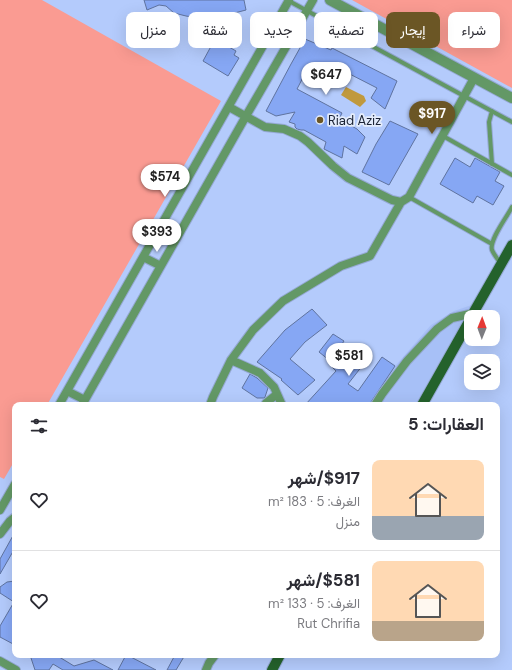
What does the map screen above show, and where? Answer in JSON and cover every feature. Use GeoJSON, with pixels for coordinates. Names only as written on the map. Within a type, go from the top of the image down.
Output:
{"type":"FeatureCollection","features":[{"type":"Feature","properties":{"kind":"main road"},"geometry":{"type":"LineString","coordinates":[[475,310],[512,245]]}},
{"type":"Feature","properties":{"kind":"main road"},"geometry":{"type":"LineString","coordinates":[[424,402],[464,330]]}},
{"type":"Feature","properties":{"kind":"main road"},"geometry":{"type":"LineString","coordinates":[[272,670],[278,658]]}},
{"type":"Feature","properties":{"kind":"street"},"geometry":{"type":"LineString","coordinates":[[61,402],[289,0]]}},
{"type":"Feature","properties":{"kind":"street"},"geometry":{"type":"LineString","coordinates":[[85,402],[313,0]]}},
{"type":"Feature","properties":{"kind":"street"},"geometry":{"type":"LineString","coordinates":[[330,0],[512,98]]}},
{"type":"Feature","properties":{"kind":"street"},"geometry":{"type":"LineString","coordinates":[[211,402],[231,360],[253,330],[283,301],[341,266],[370,256],[401,202],[409,197],[474,78]]}},
{"type":"Feature","properties":{"kind":"street"},"geometry":{"type":"LineString","coordinates":[[229,107],[265,127],[284,129],[300,136],[348,178],[392,200],[401,202]]}},
{"type":"Feature","properties":{"kind":"street"},"geometry":{"type":"LineString","coordinates":[[143,257],[161,266]]}},
{"type":"Feature","properties":{"kind":"street"},"geometry":{"type":"LineString","coordinates":[[377,402],[407,361],[437,329],[452,318],[464,317]]}},
{"type":"Feature","properties":{"kind":"street"},"geometry":{"type":"LineString","coordinates":[[231,360],[260,373],[274,387],[281,402]]}},
{"type":"Feature","properties":{"kind":"street"},"geometry":{"type":"LineString","coordinates":[[67,391],[83,402]]}},
{"type":"Feature","properties":{"kind":"street"},"geometry":{"type":"LineString","coordinates":[[267,402],[277,394]]}},
{"type":"Feature","properties":{"kind":"street"},"geometry":{"type":"LineString","coordinates":[[0,510],[12,489]]}},
{"type":"Feature","properties":{"kind":"street"},"geometry":{"type":"LineString","coordinates":[[0,534],[12,519]]}},
{"type":"Feature","properties":{"kind":"street"},"geometry":{"type":"LineString","coordinates":[[206,670],[212,658]]}},
{"type":"Feature","properties":{"kind":"street"},"geometry":{"type":"LineString","coordinates":[[0,661],[16,670]]}},
{"type":"Feature","properties":{"kind":"lane"},"geometry":{"type":"LineString","coordinates":[[289,0],[512,122]]}},
{"type":"Feature","properties":{"kind":"lane"},"geometry":{"type":"LineString","coordinates":[[492,111],[489,122],[492,164]]}},
{"type":"Feature","properties":{"kind":"lane"},"geometry":{"type":"LineString","coordinates":[[442,136],[512,175]]}},
{"type":"Feature","properties":{"kind":"lane"},"geometry":{"type":"LineString","coordinates":[[409,197],[492,244]]}},
{"type":"Feature","properties":{"kind":"lane"},"geometry":{"type":"LineString","coordinates":[[501,264],[493,251],[492,244],[512,207]]}},
{"type":"Feature","properties":{"kind":"shaded area"},"geometry":{"type":"Polygon","coordinates":[[[0,0],[42,0],[221,101],[49,402],[12,402],[12,465],[4,479],[0,477],[0,0]]]}},
{"type":"Feature","properties":{"kind":"shaded area"},"geometry":{"type":"Polygon","coordinates":[[[352,0],[512,0],[512,88],[439,48],[440,12],[386,12],[386,19],[378,14],[378,12],[374,12],[352,0]]]}},
{"type":"Feature","properties":{"kind":"shaded area"},"geometry":{"type":"Polygon","coordinates":[[[346,87],[364,96],[366,101],[360,107],[341,95],[346,87]]]}},
{"type":"Feature","properties":{"kind":"shaded area"},"geometry":{"type":"Polygon","coordinates":[[[472,305],[469,310],[464,310],[464,319],[417,402],[351,402],[382,357],[396,365],[431,325],[454,311],[472,305]]]}},
{"type":"Feature","properties":{"kind":"building"},"geometry":{"type":"Polygon","coordinates":[[[144,0],[244,0],[246,10],[238,12],[188,12],[188,16],[180,14],[180,12],[173,12],[166,6],[159,5],[147,10],[144,0]]]}},
{"type":"Feature","properties":{"kind":"building"},"geometry":{"type":"Polygon","coordinates":[[[306,39],[314,43],[314,48],[326,48],[331,50],[332,48],[397,81],[385,109],[371,98],[377,88],[336,67],[328,81],[308,68],[297,89],[342,113],[339,119],[357,129],[365,137],[357,154],[344,146],[342,158],[324,149],[326,142],[304,130],[297,129],[295,124],[289,122],[295,112],[276,116],[266,111],[300,48],[306,48],[306,39]]]}},
{"type":"Feature","properties":{"kind":"building"},"geometry":{"type":"Polygon","coordinates":[[[210,48],[231,48],[236,51],[234,55],[239,58],[228,76],[203,61],[210,48]]]}},
{"type":"Feature","properties":{"kind":"building"},"geometry":{"type":"Polygon","coordinates":[[[390,121],[418,134],[389,185],[362,172],[376,144],[390,121]]]}},
{"type":"Feature","properties":{"kind":"building"},"geometry":{"type":"Polygon","coordinates":[[[455,158],[470,167],[475,158],[500,172],[495,181],[504,186],[493,205],[477,196],[473,203],[440,184],[455,158]]]}},
{"type":"Feature","properties":{"kind":"building"},"geometry":{"type":"Polygon","coordinates":[[[312,309],[327,325],[305,342],[290,359],[315,380],[298,395],[281,380],[282,379],[257,362],[285,330],[312,309]]]}},
{"type":"Feature","properties":{"kind":"building"},"geometry":{"type":"Polygon","coordinates":[[[333,334],[344,341],[342,344],[366,361],[348,384],[358,391],[382,357],[395,366],[371,402],[308,402],[336,371],[332,367],[334,364],[319,352],[333,334]]]}},
{"type":"Feature","properties":{"kind":"building"},"geometry":{"type":"Polygon","coordinates":[[[250,374],[268,388],[264,398],[257,398],[242,388],[250,374]]]}},
{"type":"Feature","properties":{"kind":"building"},"geometry":{"type":"Polygon","coordinates":[[[12,537],[12,553],[0,574],[0,559],[12,537]]]}},
{"type":"Feature","properties":{"kind":"building"},"geometry":{"type":"Polygon","coordinates":[[[12,581],[12,601],[0,593],[0,587],[7,582],[12,581]]]}},
{"type":"Feature","properties":{"kind":"building"},"geometry":{"type":"Polygon","coordinates":[[[12,605],[12,643],[0,637],[0,626],[12,605]]]}},
{"type":"Feature","properties":{"kind":"building"},"geometry":{"type":"Polygon","coordinates":[[[31,658],[61,658],[74,666],[94,660],[113,670],[63,670],[53,664],[49,670],[35,670],[31,658]]]}},
{"type":"Feature","properties":{"kind":"building"},"geometry":{"type":"Polygon","coordinates":[[[124,658],[133,658],[156,670],[118,670],[124,658]]]}},
{"type":"Feature","properties":{"kind":"building"},"geometry":{"type":"Polygon","coordinates":[[[173,658],[183,658],[176,670],[167,670],[173,658]]]}},
{"type":"Feature","properties":{"kind":"place","name":"Riad Aziz"},"geometry":{"type":"Point","coordinates":[320,120]}}]}
